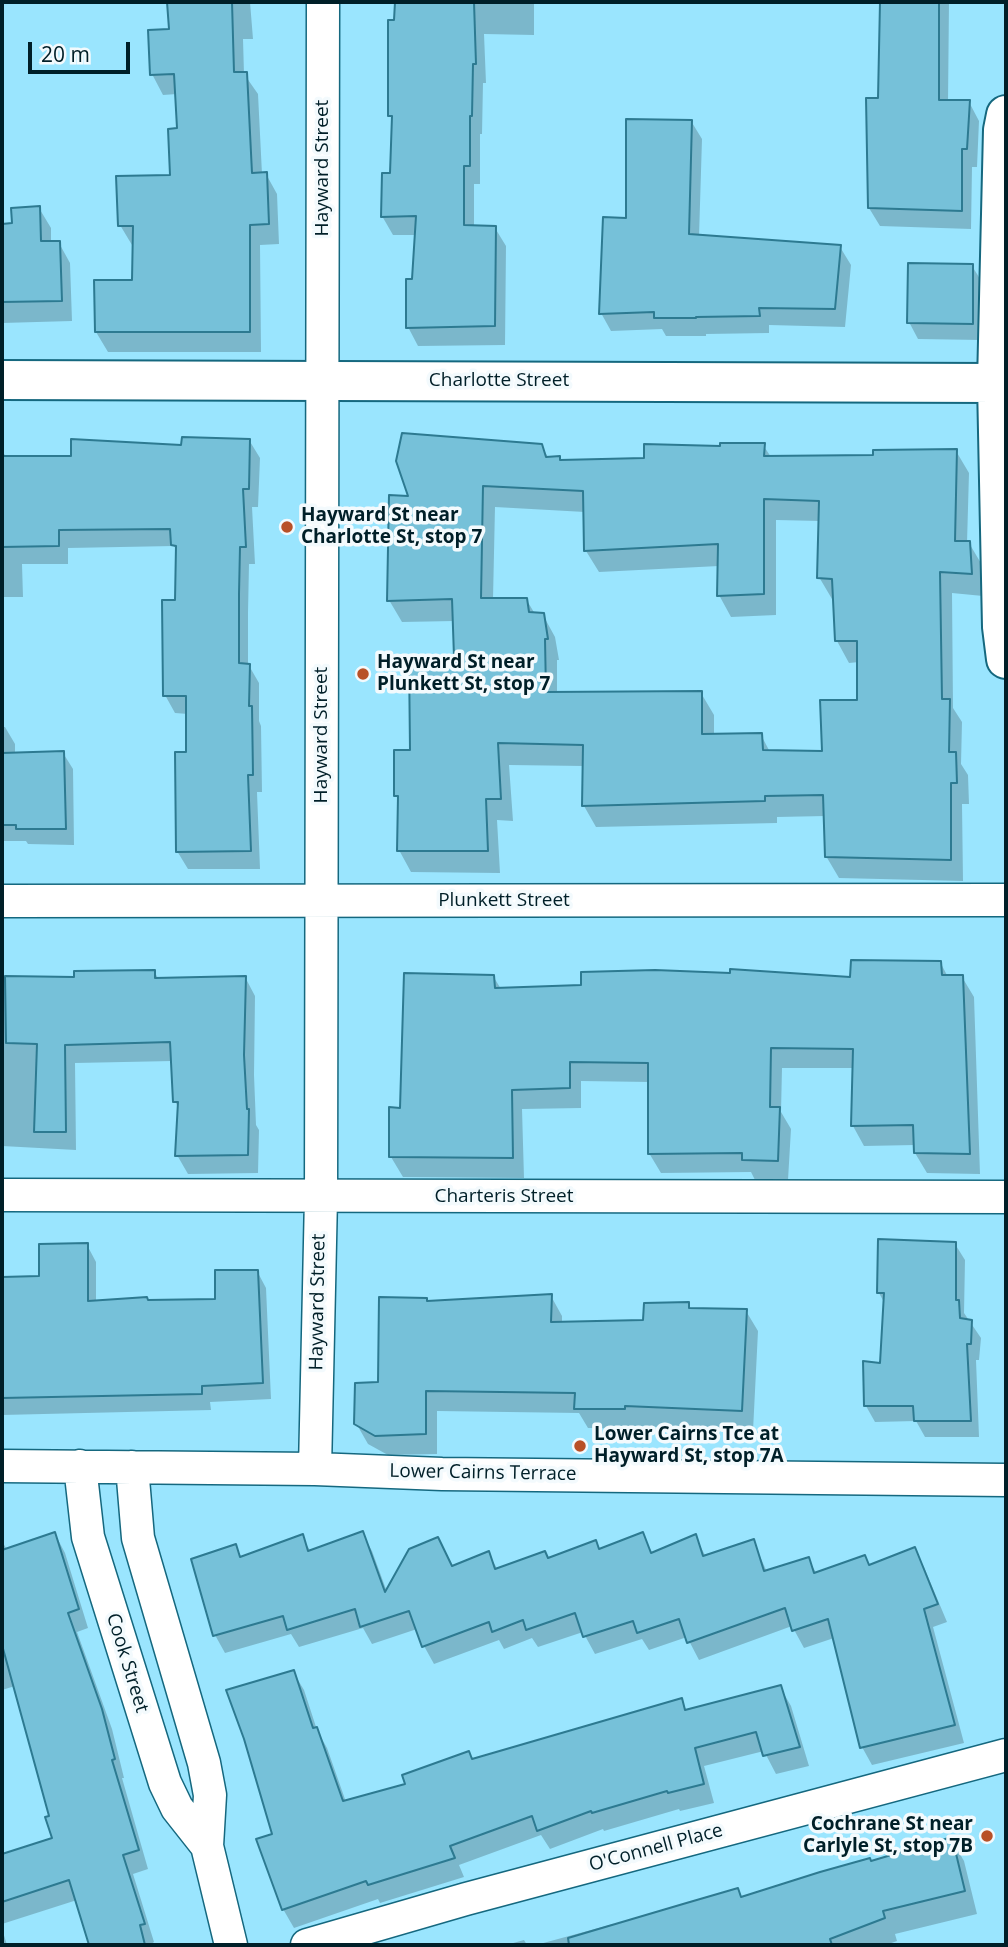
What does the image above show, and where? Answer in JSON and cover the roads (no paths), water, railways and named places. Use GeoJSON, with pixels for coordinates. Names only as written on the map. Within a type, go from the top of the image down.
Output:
{"type":"FeatureCollection","features":[{"type":"Feature","properties":{"kind":"street","name":"Hayward Street"},"geometry":{"type":"LineString","coordinates":[[315,1469],[321,1196],[323,2]]}},
{"type":"Feature","properties":{"kind":"street"},"geometry":{"type":"LineString","coordinates":[[1006,115],[1003,130],[997,383],[1002,627],[1006,659]]}},
{"type":"Feature","properties":{"kind":"street","name":"Charlotte Street"},"geometry":{"type":"LineString","coordinates":[[2,380],[997,383]]}},
{"type":"Feature","properties":{"kind":"street","name":"Plunkett Street"},"geometry":{"type":"LineString","coordinates":[[2,901],[1006,900]]}},
{"type":"Feature","properties":{"kind":"street","name":"Charteris Street"},"geometry":{"type":"LineString","coordinates":[[2,1195],[1006,1196]]}},
{"type":"Feature","properties":{"kind":"street","name":"Lower Cairns Terrace"},"geometry":{"type":"LineString","coordinates":[[2,1466],[1006,1480]]}},
{"type":"Feature","properties":{"kind":"street","name":"Cook Street"},"geometry":{"type":"LineString","coordinates":[[79,1466],[88,1537],[164,1783],[177,1808],[207,1846]]}},
{"type":"Feature","properties":{"kind":"street","name":"Cook Street"},"geometry":{"type":"LineString","coordinates":[[132,1467],[138,1538],[204,1763],[210,1795],[207,1846],[231,1945]]}},
{"type":"Feature","properties":{"kind":"street","name":"O'Connell Place"},"geometry":{"type":"LineString","coordinates":[[307,1945],[466,1899],[1006,1755]]}},
{"type":"Feature","properties":{"kind":"place","name":"Hayward St near Charlotte St, stop 7"},"geometry":{"type":"Point","coordinates":[287,527]}},
{"type":"Feature","properties":{"kind":"place","name":"Hayward St near Plunkett St, stop 7"},"geometry":{"type":"Point","coordinates":[363,674]}},
{"type":"Feature","properties":{"kind":"place","name":"Lower Cairns Tce at Hayward St, stop 7A"},"geometry":{"type":"Point","coordinates":[580,1446]}},
{"type":"Feature","properties":{"kind":"place","name":"Cochrane St near Carlyle St, stop 7B"},"geometry":{"type":"Point","coordinates":[987,1836]}}]}
